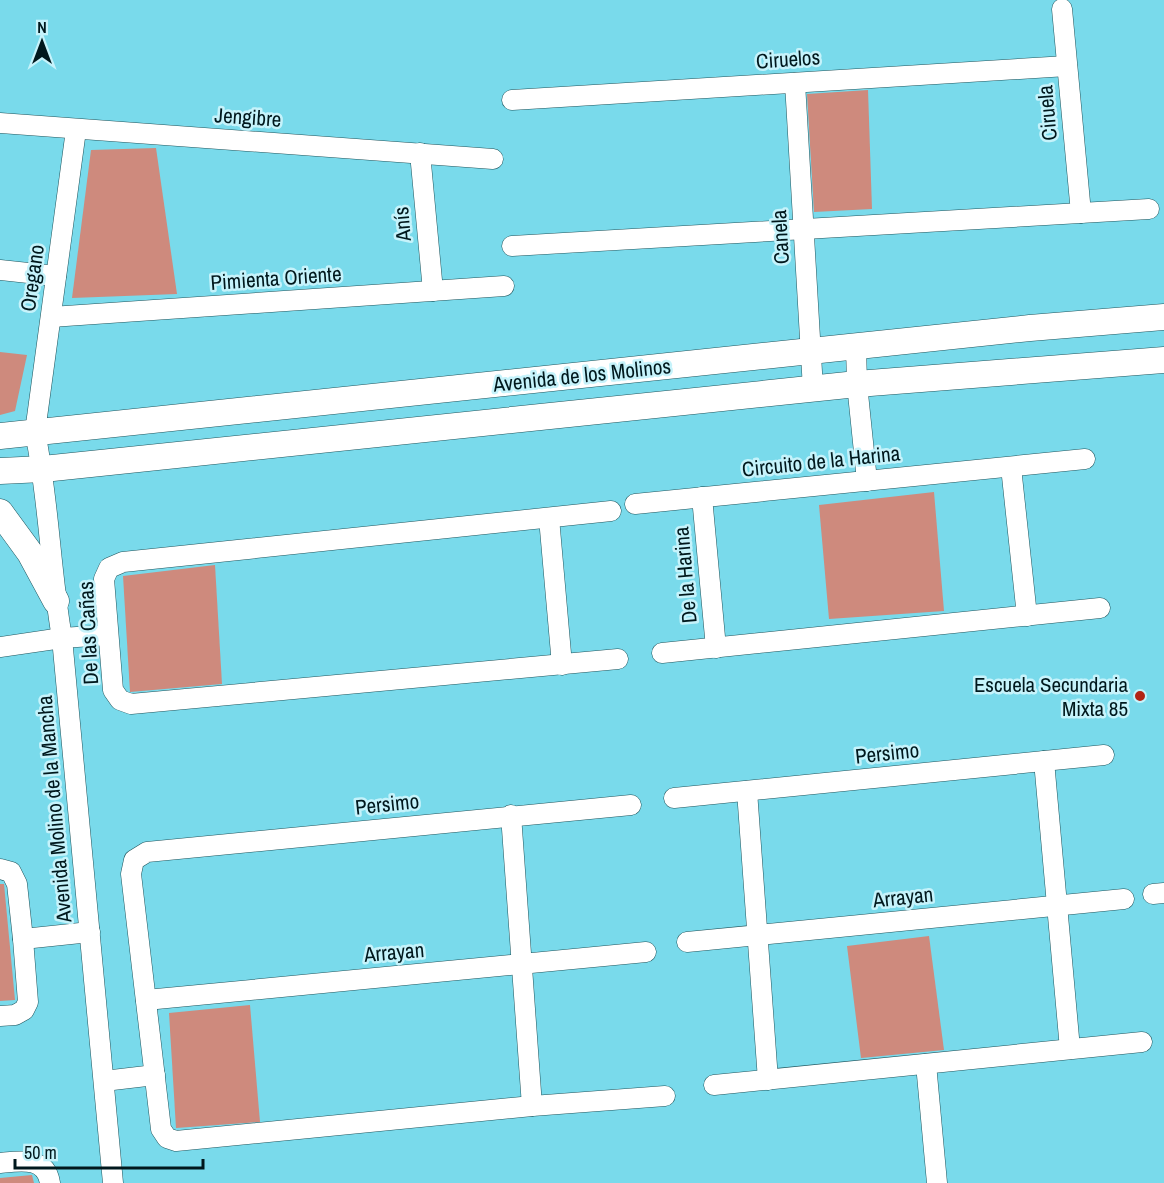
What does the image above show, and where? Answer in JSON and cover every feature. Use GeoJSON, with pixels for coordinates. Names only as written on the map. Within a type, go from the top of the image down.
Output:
{"type":"FeatureCollection","features":[{"type":"Feature","properties":{"kind":"street","name":"Ciruela"},"geometry":{"type":"LineString","coordinates":[[1062,9],[1081,213]]}},
{"type":"Feature","properties":{"kind":"street","name":"Ciruelos"},"geometry":{"type":"LineString","coordinates":[[512,100],[1067,66]]}},
{"type":"Feature","properties":{"kind":"street","name":"Canela"},"geometry":{"type":"LineString","coordinates":[[795,83],[813,389]]}},
{"type":"Feature","properties":{"kind":"street","name":"Jengibre"},"geometry":{"type":"LineString","coordinates":[[0,123],[493,159]]}},
{"type":"Feature","properties":{"kind":"street","name":"Oregano"},"geometry":{"type":"LineString","coordinates":[[35,432],[76,130]]}},
{"type":"Feature","properties":{"kind":"street","name":"Anís"},"geometry":{"type":"LineString","coordinates":[[420,153],[433,291]]}},
{"type":"Feature","properties":{"kind":"street"},"geometry":{"type":"LineString","coordinates":[[512,246],[1149,209]]}},
{"type":"Feature","properties":{"kind":"street"},"geometry":{"type":"LineString","coordinates":[[0,270],[56,276]]}},
{"type":"Feature","properties":{"kind":"street","name":"Pimienta Oriente"},"geometry":{"type":"LineString","coordinates":[[51,317],[504,286]]}},
{"type":"Feature","properties":{"kind":"street","name":"Avenida de los Molinos"},"geometry":{"type":"LineString","coordinates":[[0,436],[1030,327],[1164,317]]}},
{"type":"Feature","properties":{"kind":"street"},"geometry":{"type":"LineString","coordinates":[[856,346],[857,384],[867,481]]}},
{"type":"Feature","properties":{"kind":"street","name":"Avenida de los Molinos"},"geometry":{"type":"LineString","coordinates":[[0,471],[43,469],[857,384],[1164,360]]}},
{"type":"Feature","properties":{"kind":"street","name":"Avenida Molino de la Mancha"},"geometry":{"type":"LineString","coordinates":[[35,432],[43,469],[56,601],[62,638],[113,1183]]}},
{"type":"Feature","properties":{"kind":"street","name":"Circuito de la Harina"},"geometry":{"type":"LineString","coordinates":[[635,504],[1085,459]]}},
{"type":"Feature","properties":{"kind":"street"},"geometry":{"type":"LineString","coordinates":[[1011,467],[1027,616]]}},
{"type":"Feature","properties":{"kind":"street","name":"De la Harina"},"geometry":{"type":"LineString","coordinates":[[702,497],[716,648]]}},
{"type":"Feature","properties":{"kind":"street","name":"De las Cañas"},"geometry":{"type":"LineString","coordinates":[[611,511],[123,562],[109,568],[104,579],[113,690],[120,700],[131,704],[618,659]]}},
{"type":"Feature","properties":{"kind":"street"},"geometry":{"type":"LineString","coordinates":[[0,512],[30,553],[56,601]]}},
{"type":"Feature","properties":{"kind":"street"},"geometry":{"type":"LineString","coordinates":[[549,518],[562,665]]}},
{"type":"Feature","properties":{"kind":"street"},"geometry":{"type":"LineString","coordinates":[[662,653],[1100,608]]}},
{"type":"Feature","properties":{"kind":"street"},"geometry":{"type":"LineString","coordinates":[[0,646],[107,635]]}},
{"type":"Feature","properties":{"kind":"street","name":"Persimo"},"geometry":{"type":"LineString","coordinates":[[674,798],[1104,755]]}},
{"type":"Feature","properties":{"kind":"street"},"geometry":{"type":"LineString","coordinates":[[1044,761],[1070,1049]]}},
{"type":"Feature","properties":{"kind":"street"},"geometry":{"type":"LineString","coordinates":[[747,790],[768,1080]]}},
{"type":"Feature","properties":{"kind":"street","name":"Persimo"},"geometry":{"type":"LineString","coordinates":[[146,1000],[131,874],[134,860],[147,852],[631,805]]}},
{"type":"Feature","properties":{"kind":"street"},"geometry":{"type":"LineString","coordinates":[[511,815],[532,1106]]}},
{"type":"Feature","properties":{"kind":"street"},"geometry":{"type":"LineString","coordinates":[[0,869],[11,872],[17,884],[28,1002],[24,1010],[15,1015],[0,1016]]}},
{"type":"Feature","properties":{"kind":"street","name":"Arrayan"},"geometry":{"type":"LineString","coordinates":[[687,942],[1124,899]]}},
{"type":"Feature","properties":{"kind":"street"},"geometry":{"type":"LineString","coordinates":[[22,939],[90,932]]}},
{"type":"Feature","properties":{"kind":"street","name":"Arrayan"},"geometry":{"type":"LineString","coordinates":[[146,1000],[646,952]]}},
{"type":"Feature","properties":{"kind":"street"},"geometry":{"type":"LineString","coordinates":[[146,1000],[161,1129],[167,1138],[176,1141],[532,1106],[665,1096]]}},
{"type":"Feature","properties":{"kind":"street"},"geometry":{"type":"LineString","coordinates":[[714,1085],[1142,1042]]}},
{"type":"Feature","properties":{"kind":"street"},"geometry":{"type":"LineString","coordinates":[[926,1064],[937,1183]]}},
{"type":"Feature","properties":{"kind":"street"},"geometry":{"type":"LineString","coordinates":[[104,1081],[155,1075]]}},
{"type":"Feature","properties":{"kind":"street"},"geometry":{"type":"LineString","coordinates":[[0,1163],[27,1160],[40,1165],[49,1175],[50,1183]]}},
{"type":"Feature","properties":{"kind":"shaded area"},"geometry":{"type":"Polygon","coordinates":[[[868,90],[872,209],[814,212],[807,94],[868,90]]]}},
{"type":"Feature","properties":{"kind":"shaded area"},"geometry":{"type":"Polygon","coordinates":[[[156,148],[177,294],[72,298],[91,150],[156,148]]]}},
{"type":"Feature","properties":{"kind":"shaded area"},"geometry":{"type":"Polygon","coordinates":[[[0,352],[27,355],[15,411],[0,415],[0,352]]]}},
{"type":"Feature","properties":{"kind":"shaded area"},"geometry":{"type":"Polygon","coordinates":[[[934,492],[944,611],[829,619],[819,505],[934,492]]]}},
{"type":"Feature","properties":{"kind":"shaded area"},"geometry":{"type":"Polygon","coordinates":[[[215,565],[222,684],[130,692],[123,576],[215,565]]]}},
{"type":"Feature","properties":{"kind":"shaded area"},"geometry":{"type":"Polygon","coordinates":[[[0,884],[4,884],[15,1000],[0,1001],[0,884]]]}},
{"type":"Feature","properties":{"kind":"shaded area"},"geometry":{"type":"Polygon","coordinates":[[[929,936],[944,1050],[861,1058],[847,946],[929,936]]]}},
{"type":"Feature","properties":{"kind":"shaded area"},"geometry":{"type":"Polygon","coordinates":[[[250,1005],[260,1122],[176,1128],[169,1013],[250,1005]]]}},
{"type":"Feature","properties":{"kind":"shaded area"},"geometry":{"type":"Polygon","coordinates":[[[32,1175],[34,1183],[0,1183],[0,1178],[32,1175]]]}},
{"type":"Feature","properties":{"kind":"place","name":"Escuela Secundaria Mixta 85"},"geometry":{"type":"Point","coordinates":[1140,696]}}]}
